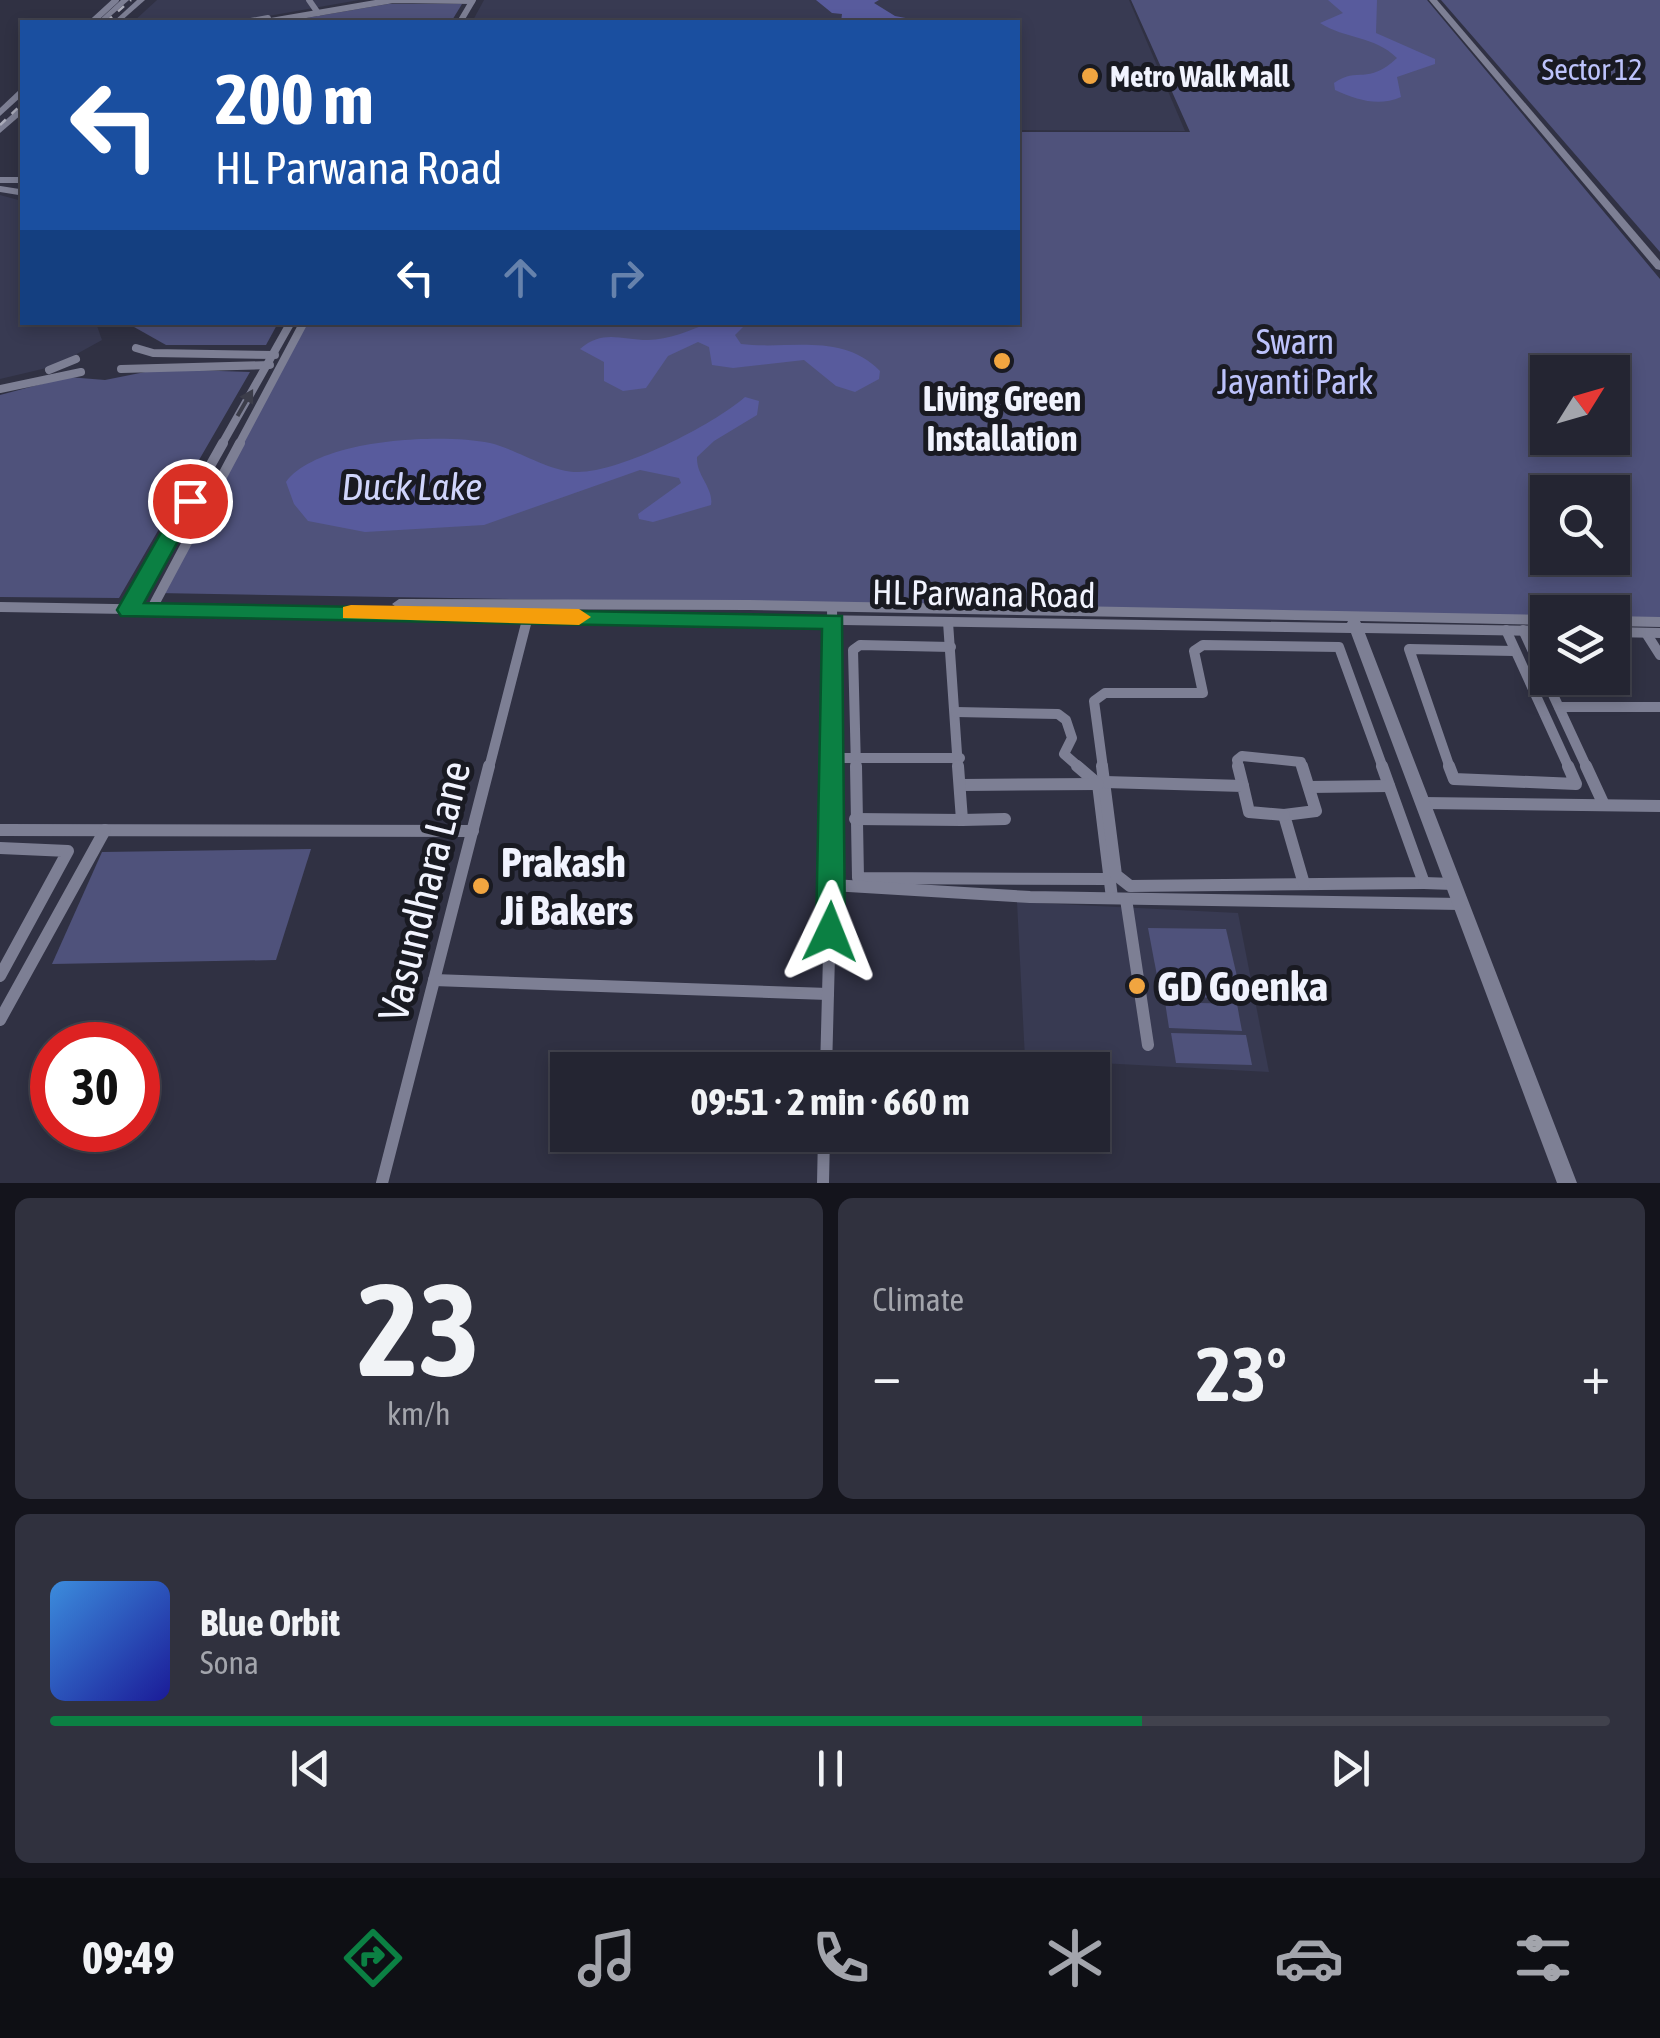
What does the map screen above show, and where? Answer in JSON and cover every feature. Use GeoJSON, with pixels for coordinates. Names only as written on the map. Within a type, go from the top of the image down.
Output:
{"type":"FeatureCollection","features":[{"type":"Feature","properties":{"kind":"street"},"geometry":{"type":"LineString","coordinates":[[94,20],[116,0]]}},
{"type":"Feature","properties":{"kind":"street"},"geometry":{"type":"LineString","coordinates":[[102,20],[125,0]]}},
{"type":"Feature","properties":{"kind":"street"},"geometry":{"type":"LineString","coordinates":[[118,20],[141,0]]}},
{"type":"Feature","properties":{"kind":"street"},"geometry":{"type":"LineString","coordinates":[[309,0],[317,12]]}},
{"type":"Feature","properties":{"kind":"street"},"geometry":{"type":"LineString","coordinates":[[275,20],[377,0]]}},
{"type":"Feature","properties":{"kind":"street"},"geometry":{"type":"LineString","coordinates":[[259,20],[393,0],[475,0]]}},
{"type":"Feature","properties":{"kind":"street"},"geometry":{"type":"LineString","coordinates":[[1436,0],[1660,256]]}},
{"type":"Feature","properties":{"kind":"street"},"geometry":{"type":"LineString","coordinates":[[1436,0],[1660,267]]}},
{"type":"Feature","properties":{"kind":"street"},"geometry":{"type":"LineString","coordinates":[[0,130],[20,112]]}},
{"type":"Feature","properties":{"kind":"street"},"geometry":{"type":"LineString","coordinates":[[130,607],[289,325]]}},
{"type":"Feature","properties":{"kind":"street"},"geometry":{"type":"LineString","coordinates":[[302,325],[152,607],[1354,622],[1530,620]]}},
{"type":"Feature","properties":{"kind":"street"},"geometry":{"type":"LineString","coordinates":[[136,348],[153,353],[273,355],[284,360]]}},
{"type":"Feature","properties":{"kind":"street"},"geometry":{"type":"LineString","coordinates":[[0,386],[76,359]]}},
{"type":"Feature","properties":{"kind":"street"},"geometry":{"type":"LineString","coordinates":[[121,369],[267,366],[284,360]]}},
{"type":"Feature","properties":{"kind":"street"},"geometry":{"type":"LineString","coordinates":[[0,386],[81,372]]}},
{"type":"Feature","properties":{"kind":"street","name":"HL Parwana Road"},"geometry":{"type":"LineString","coordinates":[[2,607],[528,616],[833,615],[948,622],[1332,628],[1354,622],[1530,630]]}},
{"type":"Feature","properties":{"kind":"street"},"geometry":{"type":"LineString","coordinates":[[826,1052],[835,758],[833,615]]}},
{"type":"Feature","properties":{"kind":"street","name":"Vasundhara Lane"},"geometry":{"type":"LineString","coordinates":[[382,1183],[528,616]]}},
{"type":"Feature","properties":{"kind":"street"},"geometry":{"type":"LineString","coordinates":[[1630,621],[1660,622]]}},
{"type":"Feature","properties":{"kind":"street"},"geometry":{"type":"LineString","coordinates":[[948,622],[962,820]]}},
{"type":"Feature","properties":{"kind":"street"},"geometry":{"type":"LineString","coordinates":[[1354,622],[1567,1183]]}},
{"type":"Feature","properties":{"kind":"street"},"geometry":{"type":"LineString","coordinates":[[1332,628],[1424,883]]}},
{"type":"Feature","properties":{"kind":"street"},"geometry":{"type":"LineString","coordinates":[[1506,630],[1576,784],[1454,779],[1409,649],[1514,651]]}},
{"type":"Feature","properties":{"kind":"street"},"geometry":{"type":"LineString","coordinates":[[1523,630],[1604,805]]}},
{"type":"Feature","properties":{"kind":"street"},"geometry":{"type":"LineString","coordinates":[[1653,633],[1660,655]]}},
{"type":"Feature","properties":{"kind":"street"},"geometry":{"type":"LineString","coordinates":[[951,647],[860,645],[853,650],[856,869],[862,880],[1109,879]]}},
{"type":"Feature","properties":{"kind":"street"},"geometry":{"type":"LineString","coordinates":[[1148,1045],[1119,899],[1109,879],[1094,701],[1098,696],[1203,693],[1194,650],[1203,645],[1339,647]]}},
{"type":"Feature","properties":{"kind":"street"},"geometry":{"type":"LineString","coordinates":[[1559,707],[1660,707]]}},
{"type":"Feature","properties":{"kind":"street"},"geometry":{"type":"LineString","coordinates":[[956,712],[1063,716],[1072,733],[1064,754],[1102,783],[1116,875],[1130,886],[1454,884]]}},
{"type":"Feature","properties":{"kind":"street"},"geometry":{"type":"LineString","coordinates":[[1242,756],[1298,759],[1316,814],[1249,812],[1243,786],[1237,760],[1242,756]]}},
{"type":"Feature","properties":{"kind":"street"},"geometry":{"type":"LineString","coordinates":[[835,758],[960,758]]}},
{"type":"Feature","properties":{"kind":"street"},"geometry":{"type":"LineString","coordinates":[[962,785],[1243,786]]}},
{"type":"Feature","properties":{"kind":"street"},"geometry":{"type":"LineString","coordinates":[[1309,787],[1390,786]]}},
{"type":"Feature","properties":{"kind":"street"},"geometry":{"type":"LineString","coordinates":[[1422,802],[1660,806]]}},
{"type":"Feature","properties":{"kind":"street"},"geometry":{"type":"LineString","coordinates":[[1284,815],[1304,884]]}},
{"type":"Feature","properties":{"kind":"street"},"geometry":{"type":"LineString","coordinates":[[856,818],[1006,819]]}},
{"type":"Feature","properties":{"kind":"street"},"geometry":{"type":"LineString","coordinates":[[0,830],[473,831]]}},
{"type":"Feature","properties":{"kind":"street"},"geometry":{"type":"LineString","coordinates":[[0,1020],[105,830]]}},
{"type":"Feature","properties":{"kind":"street"},"geometry":{"type":"LineString","coordinates":[[0,848],[68,852],[0,976]]}},
{"type":"Feature","properties":{"kind":"street"},"geometry":{"type":"LineString","coordinates":[[832,885],[1119,899],[1461,904]]}},
{"type":"Feature","properties":{"kind":"street"},"geometry":{"type":"LineString","coordinates":[[8,962],[32,962]]}},
{"type":"Feature","properties":{"kind":"street"},"geometry":{"type":"LineString","coordinates":[[434,980],[828,994]]}},
{"type":"Feature","properties":{"kind":"street"},"geometry":{"type":"LineString","coordinates":[[823,1183],[824,1152]]}},
{"type":"Feature","properties":{"kind":"shaded area"},"geometry":{"type":"Polygon","coordinates":[[[157,0],[359,0],[245,20],[135,20],[157,0]]]}},
{"type":"Feature","properties":{"kind":"shaded area","name":"Metro Walk Mall"},"geometry":{"type":"Polygon","coordinates":[[[484,0],[1129,0],[1185,131],[1020,130],[1020,20],[473,20],[484,0]]]}},
{"type":"Feature","properties":{"kind":"shaded area"},"geometry":{"type":"Polygon","coordinates":[[[0,195],[20,200],[20,325],[97,325],[102,340],[55,366],[0,379],[0,195]]]}},
{"type":"Feature","properties":{"kind":"shaded area","name":"GD Goenka"},"geometry":{"type":"Polygon","coordinates":[[[1017,902],[1238,913],[1269,1072],[1110,1064],[1110,1052],[1025,1052],[1017,902]]]}},
{"type":"Feature","properties":{"kind":"green space","name":"Swarn Jayanti Park"},"geometry":{"type":"Polygon","coordinates":[[[1131,0],[1427,0],[1660,279],[1660,619],[1630,618],[1630,595],[1530,595],[1530,617],[157,593],[306,325],[1020,325],[1020,132],[1190,132],[1131,0]]]}},
{"type":"Feature","properties":{"kind":"green space","name":"Sector 12"},"geometry":{"type":"Polygon","coordinates":[[[1441,0],[1660,0],[1660,252],[1441,0]]]}},
{"type":"Feature","properties":{"kind":"green space"},"geometry":{"type":"Polygon","coordinates":[[[388,4],[462,4],[452,20],[295,20],[388,4]]]}},
{"type":"Feature","properties":{"kind":"green space"},"geometry":{"type":"Polygon","coordinates":[[[131,325],[277,325],[266,345],[166,345],[131,325]]]}},
{"type":"Feature","properties":{"kind":"green space"},"geometry":{"type":"Polygon","coordinates":[[[160,369],[250,372],[119,598],[0,597],[0,395],[68,377],[105,380],[160,369]]]}},
{"type":"Feature","properties":{"kind":"green space"},"geometry":{"type":"Polygon","coordinates":[[[311,849],[276,960],[52,964],[102,852],[311,849]]]}},
{"type":"Feature","properties":{"kind":"green space"},"geometry":{"type":"Polygon","coordinates":[[[1148,928],[1226,929],[1242,998],[1161,997],[1148,928]]]}},
{"type":"Feature","properties":{"kind":"green space"},"geometry":{"type":"Polygon","coordinates":[[[1165,1002],[1237,1004],[1242,1031],[1169,1028],[1165,1002]]]}},
{"type":"Feature","properties":{"kind":"green space"},"geometry":{"type":"Polygon","coordinates":[[[1171,1033],[1246,1035],[1252,1065],[1176,1063],[1171,1033]]]}},
{"type":"Feature","properties":{"kind":"water"},"geometry":{"type":"Polygon","coordinates":[[[816,0],[879,0],[874,3],[895,16],[916,20],[841,20],[842,14],[832,13],[816,0]]]}},
{"type":"Feature","properties":{"kind":"water"},"geometry":{"type":"Polygon","coordinates":[[[1328,0],[1377,0],[1376,33],[1435,59],[1435,64],[1397,77],[1401,97],[1393,100],[1368,101],[1335,90],[1334,83],[1342,78],[1370,74],[1397,58],[1379,46],[1320,23],[1343,13],[1328,0]]]}},
{"type":"Feature","properties":{"kind":"water"},"geometry":{"type":"Polygon","coordinates":[[[704,325],[745,325],[735,335],[741,344],[814,345],[849,351],[880,371],[879,379],[855,392],[836,386],[804,360],[733,368],[712,365],[709,347],[698,342],[668,356],[646,388],[623,391],[604,381],[604,362],[580,349],[605,337],[656,340],[704,325]]]}},
{"type":"Feature","properties":{"kind":"water","name":"Duck Lake"},"geometry":{"type":"Polygon","coordinates":[[[745,397],[759,401],[757,415],[714,441],[697,457],[711,505],[653,522],[639,519],[638,514],[681,483],[679,478],[640,470],[484,525],[365,532],[308,521],[294,504],[286,482],[324,456],[411,440],[490,443],[567,471],[596,470],[666,445],[745,397]]]}},
{"type":"Feature","properties":{"kind":"railway"},"geometry":{"type":"LineString","coordinates":[[108,20],[131,0]]}},
{"type":"Feature","properties":{"kind":"railway"},"geometry":{"type":"LineString","coordinates":[[0,125],[20,106]]}},
{"type":"Feature","properties":{"kind":"slow traffic"},"geometry":{"type":"LineString","coordinates":[[351,613],[579,617]]}},
{"type":"Feature","properties":{"kind":"place","name":"Metro Walk Mall"},"geometry":{"type":"Point","coordinates":[1090,76]}},
{"type":"Feature","properties":{"kind":"place","name":"Living Green Installation"},"geometry":{"type":"Point","coordinates":[1002,361]}},
{"type":"Feature","properties":{"kind":"place","name":"Prakash Ji Bakers"},"geometry":{"type":"Point","coordinates":[481,886]}},
{"type":"Feature","properties":{"kind":"place","name":"GD Goenka"},"geometry":{"type":"Point","coordinates":[1137,986]}},
{"type":"Feature","properties":{"kind":"route"},"geometry":{"type":"LineString","coordinates":[[190,501],[129,610],[834,622],[830,932]]}}]}
